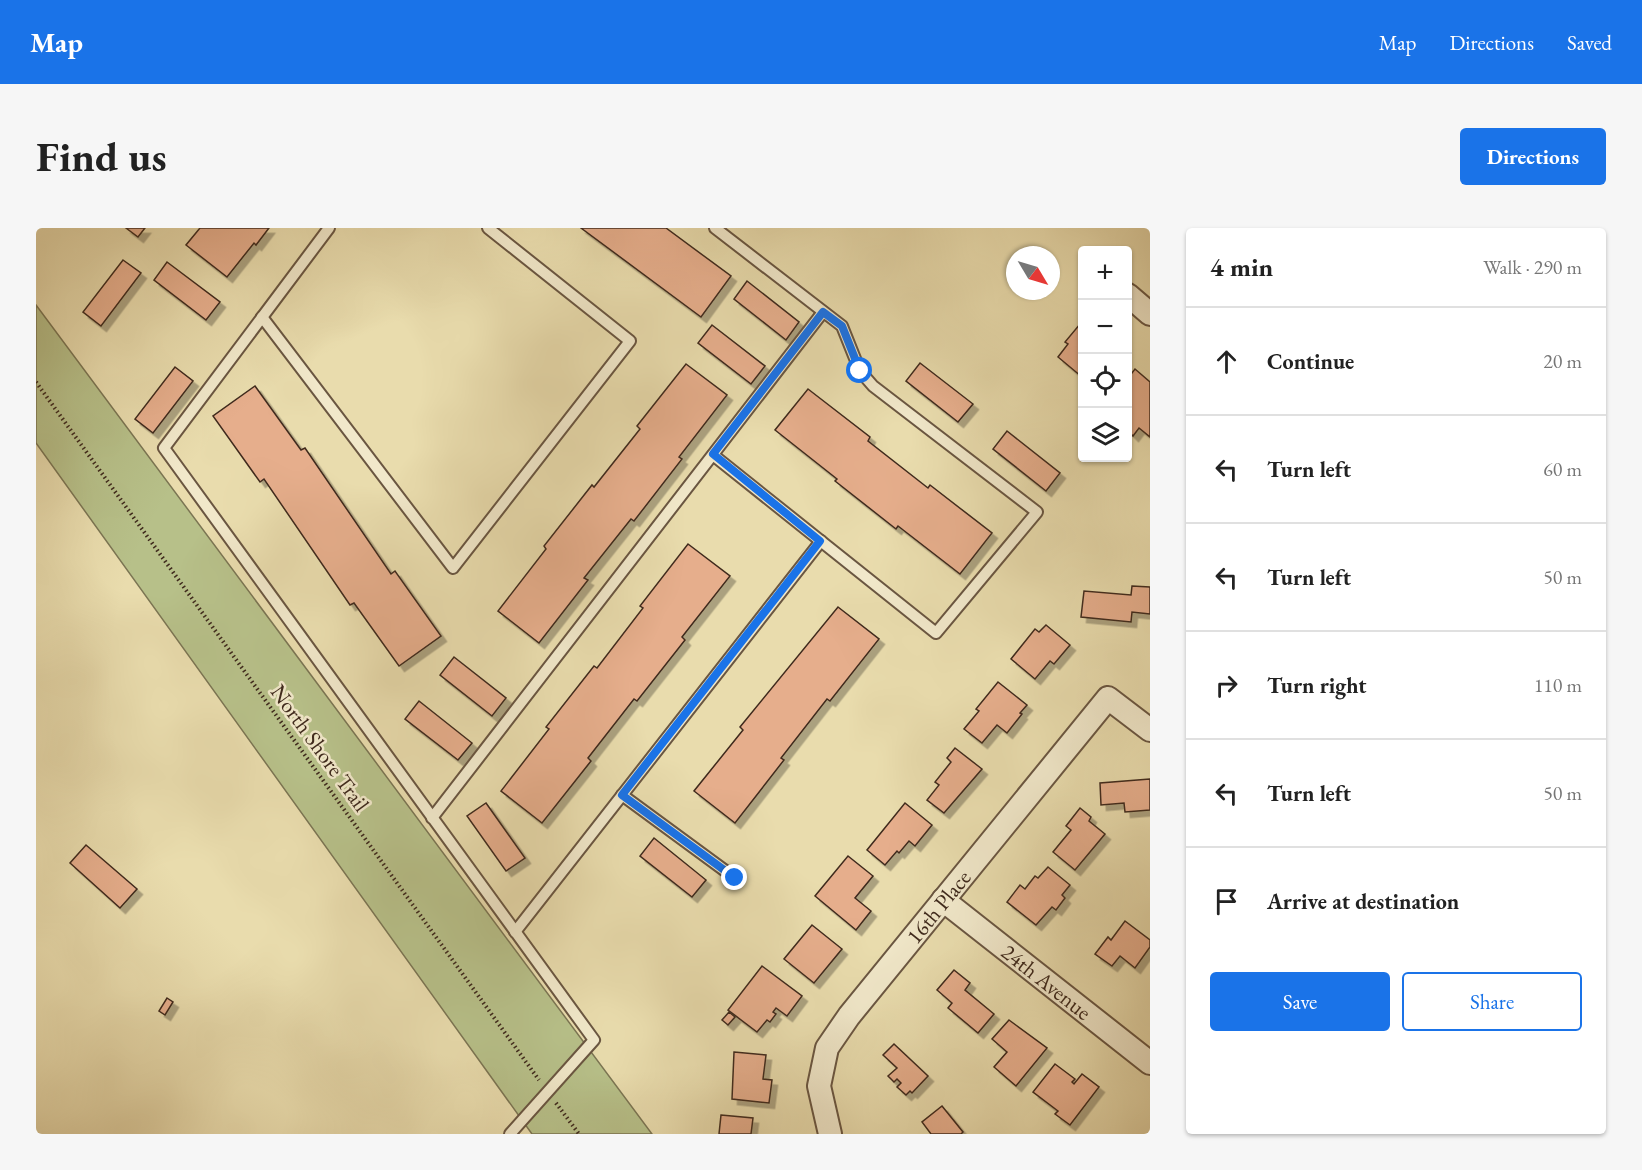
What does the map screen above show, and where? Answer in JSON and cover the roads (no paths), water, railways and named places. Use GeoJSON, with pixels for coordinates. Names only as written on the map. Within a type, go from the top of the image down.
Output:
{"type":"FeatureCollection","features":[{"type":"Feature","properties":{"kind":"street"},"geometry":{"type":"LineString","coordinates":[[1132,298],[1150,314]]}},
{"type":"Feature","properties":{"kind":"street","name":"16th Place"},"geometry":{"type":"LineString","coordinates":[[830,1134],[819,1086],[827,1048],[849,1016],[1108,698],[1150,730]]}},
{"type":"Feature","properties":{"kind":"street","name":"24th Avenue"},"geometry":{"type":"LineString","coordinates":[[943,900],[1150,1063]]}},
{"type":"Feature","properties":{"kind":"lane"},"geometry":{"type":"LineString","coordinates":[[329,228],[164,448],[594,1040],[510,1134]]}},
{"type":"Feature","properties":{"kind":"lane"},"geometry":{"type":"LineString","coordinates":[[262,317],[453,568],[630,341],[488,228]]}},
{"type":"Feature","properties":{"kind":"lane"},"geometry":{"type":"LineString","coordinates":[[713,454],[936,633],[1037,512],[873,386],[860,371],[842,326],[715,228]]}},
{"type":"Feature","properties":{"kind":"lane"},"geometry":{"type":"LineString","coordinates":[[432,818],[823,312]]}},
{"type":"Feature","properties":{"kind":"lane"},"geometry":{"type":"LineString","coordinates":[[515,932],[820,541]]}},
{"type":"Feature","properties":{"kind":"lane"},"geometry":{"type":"LineString","coordinates":[[622,795],[735,878]]}}]}
